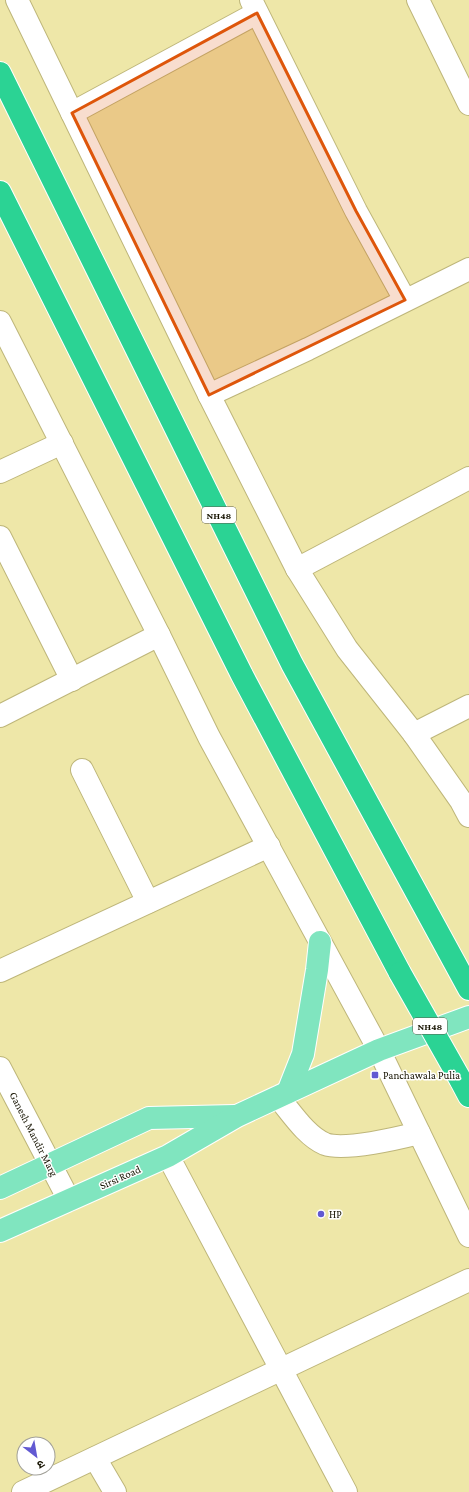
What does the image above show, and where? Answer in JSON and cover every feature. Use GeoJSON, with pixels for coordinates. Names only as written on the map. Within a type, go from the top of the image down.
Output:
{"type":"FeatureCollection","features":[{"type":"Feature","properties":{"kind":"highway","name":"NH48"},"geometry":{"type":"LineString","coordinates":[[0,73],[292,664],[469,989]]}},
{"type":"Feature","properties":{"kind":"highway","name":"NH48"},"geometry":{"type":"LineString","coordinates":[[0,192],[242,675],[400,973],[464,1088]]}},
{"type":"Feature","properties":{"kind":"main road"},"geometry":{"type":"LineString","coordinates":[[283,1094],[303,1054],[317,970],[320,942]]}},
{"type":"Feature","properties":{"kind":"main road","name":"Sirsi Road"},"geometry":{"type":"LineString","coordinates":[[0,1231],[168,1156],[237,1116],[379,1050],[469,1017]]}},
{"type":"Feature","properties":{"kind":"main road","name":"Sirsi Road"},"geometry":{"type":"LineString","coordinates":[[0,1188],[149,1118],[237,1116]]}},
{"type":"Feature","properties":{"kind":"street"},"geometry":{"type":"LineString","coordinates":[[17,0],[209,395],[297,569],[347,649],[414,734],[461,801],[469,816]]}},
{"type":"Feature","properties":{"kind":"street"},"geometry":{"type":"LineString","coordinates":[[418,0],[469,104]]}},
{"type":"Feature","properties":{"kind":"street"},"geometry":{"type":"LineString","coordinates":[[72,113],[254,7],[356,211],[405,300]]}},
{"type":"Feature","properties":{"kind":"street"},"geometry":{"type":"LineString","coordinates":[[209,395],[308,349],[469,269]]}},
{"type":"Feature","properties":{"kind":"street"},"geometry":{"type":"LineString","coordinates":[[0,322],[159,635],[209,737],[379,1050],[469,1236]]}},
{"type":"Feature","properties":{"kind":"street"},"geometry":{"type":"LineString","coordinates":[[0,472],[62,443]]}},
{"type":"Feature","properties":{"kind":"street"},"geometry":{"type":"LineString","coordinates":[[297,569],[469,478]]}},
{"type":"Feature","properties":{"kind":"street"},"geometry":{"type":"LineString","coordinates":[[0,537],[72,680]]}},
{"type":"Feature","properties":{"kind":"street"},"geometry":{"type":"LineString","coordinates":[[0,716],[159,635]]}},
{"type":"Feature","properties":{"kind":"street"},"geometry":{"type":"LineString","coordinates":[[414,734],[469,706]]}},
{"type":"Feature","properties":{"kind":"street"},"geometry":{"type":"LineString","coordinates":[[82,770],[148,902]]}},
{"type":"Feature","properties":{"kind":"street"},"geometry":{"type":"LineString","coordinates":[[0,971],[269,846]]}},
{"type":"Feature","properties":{"kind":"street","name":"Ganesh Mandir Marg"},"geometry":{"type":"LineString","coordinates":[[0,1068],[49,1166],[68,1200]]}},
{"type":"Feature","properties":{"kind":"street"},"geometry":{"type":"LineString","coordinates":[[283,1094],[309,1132],[326,1144],[377,1142],[419,1133]]}},
{"type":"Feature","properties":{"kind":"street"},"geometry":{"type":"LineString","coordinates":[[168,1156],[346,1492]]}},
{"type":"Feature","properties":{"kind":"street"},"geometry":{"type":"LineString","coordinates":[[23,1492],[469,1280]]}},
{"type":"Feature","properties":{"kind":"street"},"geometry":{"type":"LineString","coordinates":[[96,1458],[115,1492]]}},
{"type":"Feature","properties":{"kind":"highlighted area"},"geometry":{"type":"Polygon","coordinates":[[[257,13],[356,211],[405,300],[209,395],[72,113],[257,13]]]}},
{"type":"Feature","properties":{"kind":"place","name":"Panchawala Pulia"},"geometry":{"type":"Point","coordinates":[375,1075]}},
{"type":"Feature","properties":{"kind":"place","name":"HP"},"geometry":{"type":"Point","coordinates":[321,1214]}}]}
